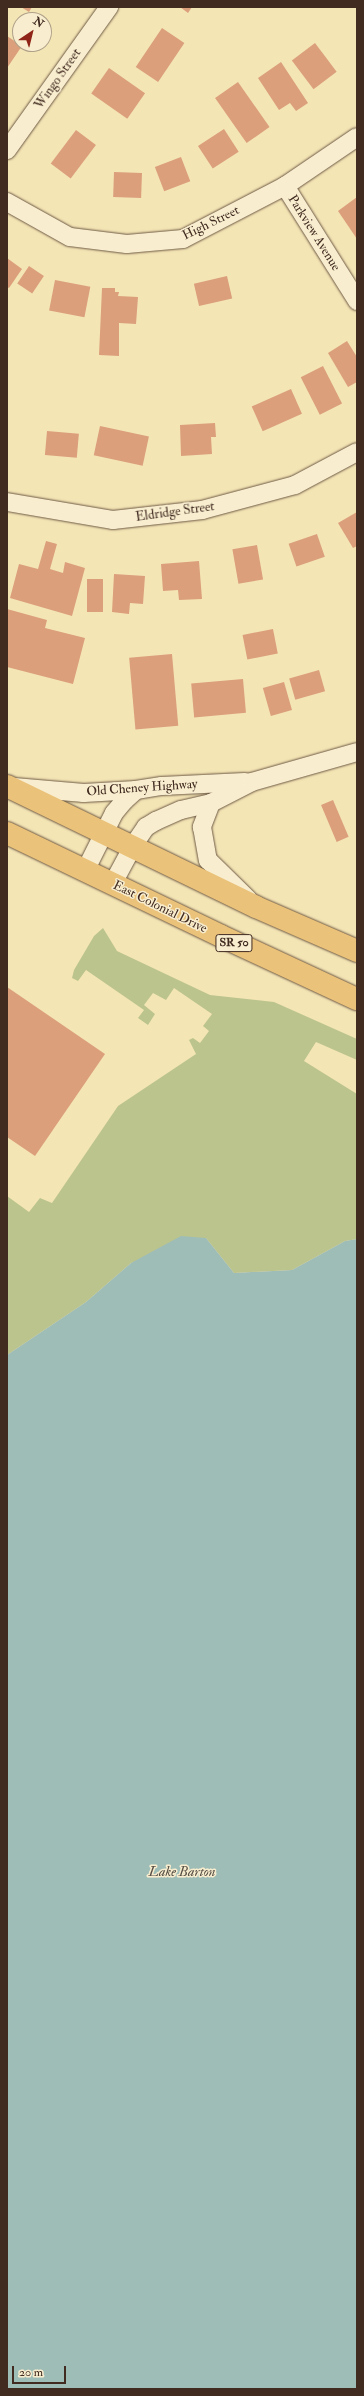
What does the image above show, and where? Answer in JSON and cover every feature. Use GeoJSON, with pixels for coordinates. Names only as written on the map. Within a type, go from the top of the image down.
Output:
{"type":"FeatureCollection","features":[{"type":"Feature","properties":{"kind":"highway"},"geometry":{"type":"LineString","coordinates":[[7,786],[256,907],[357,951]]}},
{"type":"Feature","properties":{"kind":"highway","name":"East Colonial Drive"},"geometry":{"type":"LineString","coordinates":[[7,833],[112,885],[357,999]]}},
{"type":"Feature","properties":{"kind":"street","name":"Wingo Street"},"geometry":{"type":"LineString","coordinates":[[7,150],[109,7]]}},
{"type":"Feature","properties":{"kind":"street","name":"High Street"},"geometry":{"type":"LineString","coordinates":[[7,202],[70,237],[127,244],[183,239],[285,186],[357,137]]}},
{"type":"Feature","properties":{"kind":"street","name":"Parkview Avenue"},"geometry":{"type":"LineString","coordinates":[[285,186],[357,301]]}},
{"type":"Feature","properties":{"kind":"street","name":"Eldridge Street"},"geometry":{"type":"LineString","coordinates":[[7,502],[113,520],[202,510],[295,485],[357,452]]}},
{"type":"Feature","properties":{"kind":"street","name":"Old Cheney Highway"},"geometry":{"type":"LineString","coordinates":[[112,885],[133,846],[146,828],[156,821],[181,810],[211,803],[252,782],[357,752]]}},
{"type":"Feature","properties":{"kind":"street","name":"Old Cheney Highway"},"geometry":{"type":"LineString","coordinates":[[7,786],[84,793],[136,790],[162,786],[252,782]]}},
{"type":"Feature","properties":{"kind":"street"},"geometry":{"type":"LineString","coordinates":[[85,871],[114,813],[136,790]]}},
{"type":"Feature","properties":{"kind":"street"},"geometry":{"type":"LineString","coordinates":[[211,803],[202,827],[208,860],[256,907]]}},
{"type":"Feature","properties":{"kind":"green space"},"geometry":{"type":"Polygon","coordinates":[[[103,928],[117,951],[210,995],[274,1002],[357,1039],[357,1060],[316,1042],[304,1061],[357,1094],[357,1239],[345,1241],[292,1270],[234,1273],[206,1238],[131,1263],[86,1302],[7,1355],[7,1196],[29,1212],[40,1198],[52,1203],[118,1106],[196,1054],[189,1040],[193,1038],[200,1043],[209,1031],[203,1026],[212,1014],[174,988],[166,1000],[153,993],[144,1005],[155,1014],[148,1025],[138,1018],[144,1010],[86,970],[78,981],[72,978],[74,970],[94,936],[103,928]]]}},
{"type":"Feature","properties":{"kind":"water","name":"Lake Barton"},"geometry":{"type":"Polygon","coordinates":[[[181,1236],[206,1238],[234,1273],[292,1270],[345,1241],[357,1239],[357,2389],[7,2389],[7,1355],[86,1302],[131,1263],[181,1236]]]}},
{"type":"Feature","properties":{"kind":"building"},"geometry":{"type":"Polygon","coordinates":[[[21,7],[32,7],[29,12],[21,7]]]}},
{"type":"Feature","properties":{"kind":"building"},"geometry":{"type":"Polygon","coordinates":[[[180,7],[192,7],[188,13],[180,7]]]}},
{"type":"Feature","properties":{"kind":"building"},"geometry":{"type":"Polygon","coordinates":[[[162,28],[184,43],[158,82],[136,67],[162,28]]]}},
{"type":"Feature","properties":{"kind":"building"},"geometry":{"type":"Polygon","coordinates":[[[7,36],[12,39],[12,52],[18,52],[7,68],[7,36]]]}},
{"type":"Feature","properties":{"kind":"building"},"geometry":{"type":"Polygon","coordinates":[[[315,43],[337,72],[314,89],[292,60],[315,43]]]}},
{"type":"Feature","properties":{"kind":"building"},"geometry":{"type":"Polygon","coordinates":[[[281,62],[308,103],[296,111],[290,103],[279,110],[258,78],[281,62]]]}},
{"type":"Feature","properties":{"kind":"building"},"geometry":{"type":"Polygon","coordinates":[[[109,68],[145,93],[127,119],[91,93],[109,68]]]}},
{"type":"Feature","properties":{"kind":"building"},"geometry":{"type":"Polygon","coordinates":[[[238,82],[270,127],[247,143],[215,98],[238,82]]]}},
{"type":"Feature","properties":{"kind":"building"},"geometry":{"type":"Polygon","coordinates":[[[224,129],[239,152],[213,169],[198,146],[224,129]]]}},
{"type":"Feature","properties":{"kind":"building"},"geometry":{"type":"Polygon","coordinates":[[[76,130],[96,145],[71,179],[51,164],[76,130]]]}},
{"type":"Feature","properties":{"kind":"building"},"geometry":{"type":"Polygon","coordinates":[[[181,157],[190,181],[164,191],[155,167],[181,157]]]}},
{"type":"Feature","properties":{"kind":"building"},"geometry":{"type":"Polygon","coordinates":[[[114,172],[142,173],[141,198],[113,197],[114,172]]]}},
{"type":"Feature","properties":{"kind":"building"},"geometry":{"type":"Polygon","coordinates":[[[357,197],[357,239],[338,211],[357,197]]]}},
{"type":"Feature","properties":{"kind":"building"},"geometry":{"type":"Polygon","coordinates":[[[7,258],[22,269],[9,288],[7,287],[7,258]]]}},
{"type":"Feature","properties":{"kind":"building"},"geometry":{"type":"Polygon","coordinates":[[[29,266],[44,276],[32,293],[17,283],[29,266]]]}},
{"type":"Feature","properties":{"kind":"building"},"geometry":{"type":"Polygon","coordinates":[[[227,276],[232,298],[199,306],[194,284],[227,276]]]}},
{"type":"Feature","properties":{"kind":"building"},"geometry":{"type":"Polygon","coordinates":[[[55,280],[90,287],[84,317],[49,310],[55,280]]]}},
{"type":"Feature","properties":{"kind":"building"},"geometry":{"type":"Polygon","coordinates":[[[102,288],[115,288],[115,292],[119,292],[118,296],[138,297],[136,324],[119,323],[119,356],[99,355],[102,288]]]}},
{"type":"Feature","properties":{"kind":"building"},"geometry":{"type":"Polygon","coordinates":[[[347,341],[357,357],[357,382],[348,387],[328,353],[347,341]]]}},
{"type":"Feature","properties":{"kind":"building"},"geometry":{"type":"Polygon","coordinates":[[[323,366],[342,403],[320,415],[301,377],[323,366]]]}},
{"type":"Feature","properties":{"kind":"building"},"geometry":{"type":"Polygon","coordinates":[[[291,389],[302,414],[263,431],[252,406],[291,389]]]}},
{"type":"Feature","properties":{"kind":"building"},"geometry":{"type":"Polygon","coordinates":[[[215,423],[216,437],[211,437],[212,454],[181,456],[180,425],[215,423]]]}},
{"type":"Feature","properties":{"kind":"building"},"geometry":{"type":"Polygon","coordinates":[[[100,426],[149,436],[143,466],[94,455],[100,426]]]}},
{"type":"Feature","properties":{"kind":"building"},"geometry":{"type":"Polygon","coordinates":[[[47,431],[79,434],[77,458],[45,455],[47,431]]]}},
{"type":"Feature","properties":{"kind":"building"},"geometry":{"type":"Polygon","coordinates":[[[357,512],[357,546],[353,548],[338,523],[357,512]]]}},
{"type":"Feature","properties":{"kind":"building"},"geometry":{"type":"Polygon","coordinates":[[[317,534],[325,557],[296,566],[289,544],[317,534]]]}},
{"type":"Feature","properties":{"kind":"building"},"geometry":{"type":"Polygon","coordinates":[[[46,541],[57,544],[50,569],[63,573],[65,562],[85,568],[72,616],[10,598],[19,564],[38,569],[46,541]]]}},
{"type":"Feature","properties":{"kind":"building"},"geometry":{"type":"Polygon","coordinates":[[[257,545],[263,579],[238,584],[232,549],[257,545]]]}},
{"type":"Feature","properties":{"kind":"building"},"geometry":{"type":"Polygon","coordinates":[[[199,561],[202,599],[179,600],[178,590],[163,591],[161,564],[199,561]]]}},
{"type":"Feature","properties":{"kind":"building"},"geometry":{"type":"Polygon","coordinates":[[[114,574],[145,576],[143,604],[130,603],[129,614],[112,612],[114,574]]]}},
{"type":"Feature","properties":{"kind":"building"},"geometry":{"type":"Polygon","coordinates":[[[87,579],[103,579],[103,612],[87,612],[87,579]]]}},
{"type":"Feature","properties":{"kind":"building"},"geometry":{"type":"Polygon","coordinates":[[[7,609],[47,620],[45,628],[85,638],[73,684],[7,667],[7,609]]]}},
{"type":"Feature","properties":{"kind":"building"},"geometry":{"type":"Polygon","coordinates":[[[273,629],[278,654],[247,659],[243,635],[273,629]]]}},
{"type":"Feature","properties":{"kind":"building"},"geometry":{"type":"Polygon","coordinates":[[[172,654],[178,726],[135,729],[129,658],[172,654]]]}},
{"type":"Feature","properties":{"kind":"building"},"geometry":{"type":"Polygon","coordinates":[[[319,670],[325,691],[295,700],[289,679],[319,670]]]}},
{"type":"Feature","properties":{"kind":"building"},"geometry":{"type":"Polygon","coordinates":[[[243,679],[246,713],[194,717],[191,684],[243,679]]]}},
{"type":"Feature","properties":{"kind":"building"},"geometry":{"type":"Polygon","coordinates":[[[284,682],[292,710],[271,716],[263,688],[284,682]]]}},
{"type":"Feature","properties":{"kind":"building"},"geometry":{"type":"Polygon","coordinates":[[[333,800],[349,837],[337,842],[321,805],[333,800]]]}},
{"type":"Feature","properties":{"kind":"building"},"geometry":{"type":"Polygon","coordinates":[[[7,987],[105,1054],[35,1156],[7,1137],[7,987]]]}}]}
